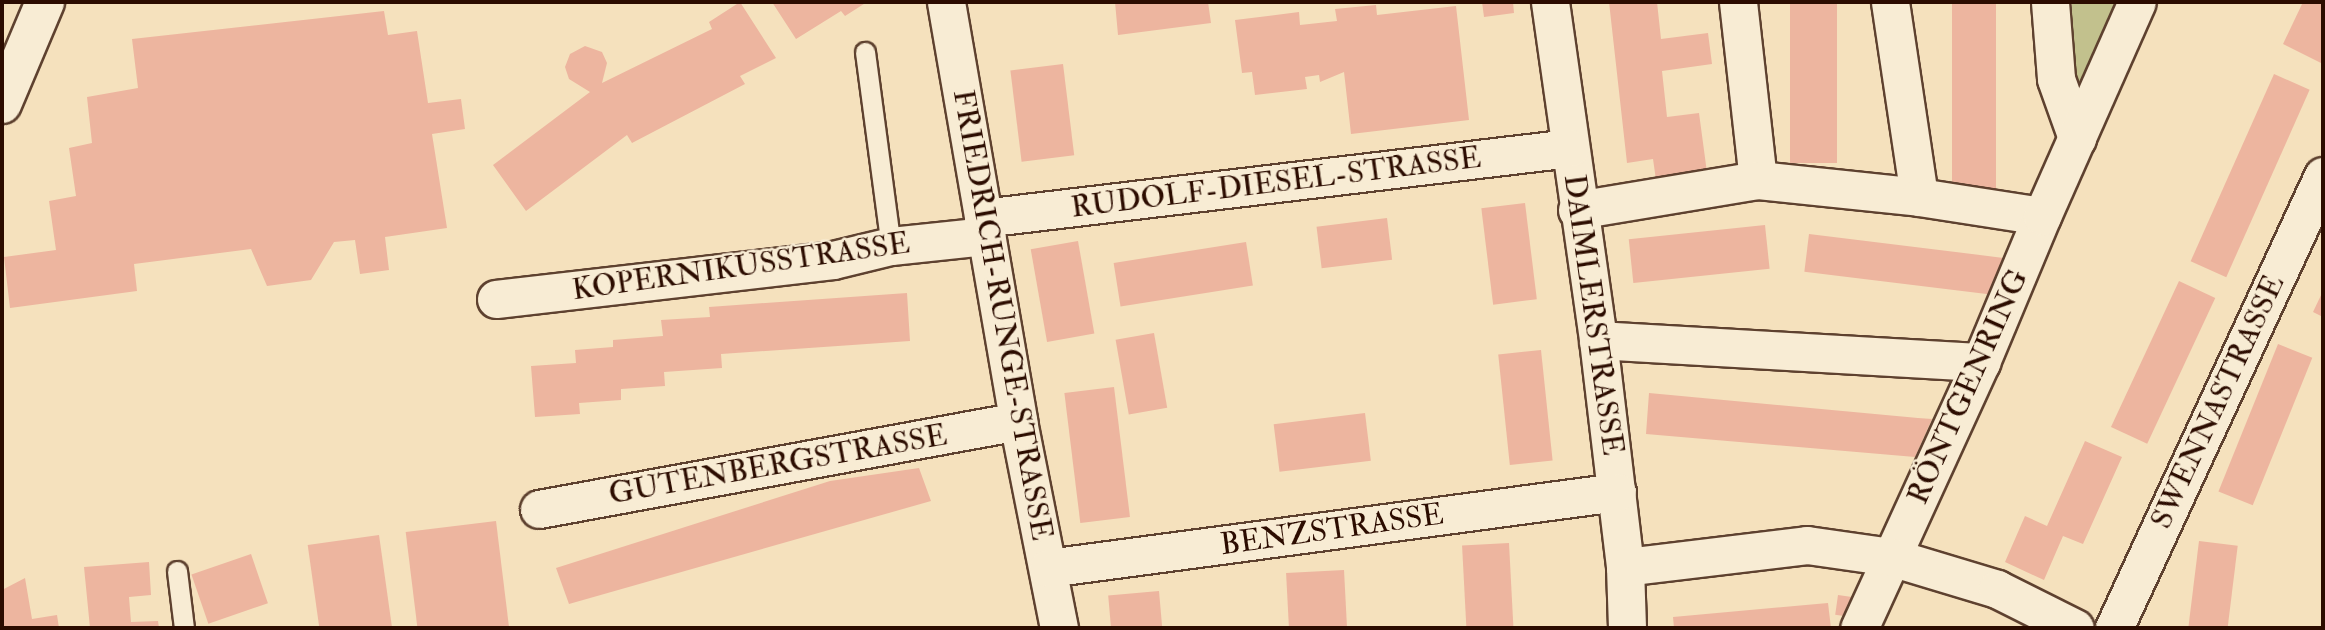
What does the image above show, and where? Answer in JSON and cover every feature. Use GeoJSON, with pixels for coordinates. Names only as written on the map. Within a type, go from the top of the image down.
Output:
{"type":"FeatureCollection","features":[{"type":"Feature","properties":{"kind":"street"},"geometry":{"type":"LineString","coordinates":[[2,104],[45,2]]}},
{"type":"Feature","properties":{"kind":"street","name":"FRIEDRICH-RUNGE-STRASSE"},"geometry":{"type":"LineString","coordinates":[[946,2],[1018,421],[1059,628]]}},
{"type":"Feature","properties":{"kind":"street","name":"DAIMLERSTRASSE"},"geometry":{"type":"LineString","coordinates":[[1550,2],[1617,492],[1625,567],[1627,628]]}},
{"type":"Feature","properties":{"kind":"street"},"geometry":{"type":"LineString","coordinates":[[1738,2],[1758,180]]}},
{"type":"Feature","properties":{"kind":"street"},"geometry":{"type":"LineString","coordinates":[[1890,2],[1919,197]]}},
{"type":"Feature","properties":{"kind":"street"},"geometry":{"type":"LineString","coordinates":[[2050,2],[2056,79],[2077,138]]}},
{"type":"Feature","properties":{"kind":"street","name":"RÖNTGENRING"},"geometry":{"type":"LineString","coordinates":[[1859,628],[1981,362],[2137,2]]}},
{"type":"Feature","properties":{"kind":"street","name":"RUDOLF-DIESEL-STRASSE"},"geometry":{"type":"LineString","coordinates":[[985,227],[1570,148]]}},
{"type":"Feature","properties":{"kind":"street","name":"SWENNASTRASSE"},"geometry":{"type":"LineString","coordinates":[[2114,628],[2323,176]]}},
{"type":"Feature","properties":{"kind":"street"},"geometry":{"type":"LineString","coordinates":[[1577,210],[1758,180],[1919,197],[2042,216]]}},
{"type":"Feature","properties":{"kind":"street","name":"KOPERNIKUSSTRASSE"},"geometry":{"type":"LineString","coordinates":[[495,299],[834,260],[985,227]]}},
{"type":"Feature","properties":{"kind":"street"},"geometry":{"type":"LineString","coordinates":[[1598,340],[1981,362]]}},
{"type":"Feature","properties":{"kind":"street","name":"GUTENBERGSTRASSE"},"geometry":{"type":"LineString","coordinates":[[539,509],[1018,421]]}},
{"type":"Feature","properties":{"kind":"street","name":"BENZSTRASSE"},"geometry":{"type":"LineString","coordinates":[[1048,568],[1617,492]]}},
{"type":"Feature","properties":{"kind":"street"},"geometry":{"type":"LineString","coordinates":[[1625,567],[1807,545],[1891,557],[1997,589],[2075,628]]}},
{"type":"Feature","properties":{"kind":"lane"},"geometry":{"type":"LineString","coordinates":[[865,52],[891,246]]}},
{"type":"Feature","properties":{"kind":"lane"},"geometry":{"type":"LineString","coordinates":[[177,570],[184,628]]}},
{"type":"Feature","properties":{"kind":"shaded area"},"geometry":{"type":"Polygon","coordinates":[[[2072,2],[2124,2],[2091,80],[2072,81],[2072,2]]]}},
{"type":"Feature","properties":{"kind":"building"},"geometry":{"type":"Polygon","coordinates":[[[740,2],[776,58],[740,76],[745,84],[632,143],[627,135],[526,211],[493,165],[590,92],[569,79],[565,67],[570,54],[585,46],[602,52],[607,63],[602,83],[712,29],[709,22],[740,2]]]}},
{"type":"Feature","properties":{"kind":"building"},"geometry":{"type":"Polygon","coordinates":[[[772,2],[867,2],[845,16],[841,11],[796,39],[772,2]]]}},
{"type":"Feature","properties":{"kind":"building"},"geometry":{"type":"Polygon","coordinates":[[[1115,2],[1208,2],[1211,23],[1118,35],[1115,2]]]}},
{"type":"Feature","properties":{"kind":"building"},"geometry":{"type":"Polygon","coordinates":[[[1482,2],[1513,2],[1514,13],[1484,17],[1482,2]]]}},
{"type":"Feature","properties":{"kind":"building"},"geometry":{"type":"Polygon","coordinates":[[[1609,2],[1657,2],[1661,39],[1708,33],[1712,64],[1662,71],[1667,117],[1699,113],[1708,180],[1657,187],[1653,159],[1627,163],[1609,2]]]}},
{"type":"Feature","properties":{"kind":"building"},"geometry":{"type":"Polygon","coordinates":[[[1790,2],[1837,2],[1837,163],[1790,163],[1790,2]]]}},
{"type":"Feature","properties":{"kind":"building"},"geometry":{"type":"Polygon","coordinates":[[[1952,2],[1996,2],[1996,192],[1952,192],[1952,2]]]}},
{"type":"Feature","properties":{"kind":"building"},"geometry":{"type":"Polygon","coordinates":[[[2303,2],[2323,2],[2323,64],[2283,44],[2303,2]]]}},
{"type":"Feature","properties":{"kind":"building"},"geometry":{"type":"Polygon","coordinates":[[[1376,5],[1377,15],[1456,6],[1469,120],[1351,134],[1344,72],[1320,82],[1319,75],[1305,77],[1307,89],[1255,95],[1252,72],[1242,73],[1235,20],[1299,12],[1300,25],[1337,21],[1335,9],[1376,5]]]}},
{"type":"Feature","properties":{"kind":"building"},"geometry":{"type":"Polygon","coordinates":[[[384,11],[388,35],[417,31],[428,103],[461,99],[465,129],[432,134],[447,228],[385,237],[389,270],[360,274],[355,240],[334,242],[311,280],[267,286],[251,249],[134,264],[137,291],[10,308],[4,257],[56,250],[49,201],[76,196],[69,148],[92,143],[87,97],[138,88],[132,39],[384,11]]]}},
{"type":"Feature","properties":{"kind":"building"},"geometry":{"type":"Polygon","coordinates":[[[1063,64],[1074,155],[1022,162],[1010,70],[1063,64]]]}},
{"type":"Feature","properties":{"kind":"building"},"geometry":{"type":"Polygon","coordinates":[[[2274,74],[2310,90],[2226,277],[2191,261],[2274,74]]]}},
{"type":"Feature","properties":{"kind":"building"},"geometry":{"type":"Polygon","coordinates":[[[1525,203],[1537,299],[1493,305],[1481,208],[1525,203]]]}},
{"type":"Feature","properties":{"kind":"building"},"geometry":{"type":"Polygon","coordinates":[[[1387,218],[1392,260],[1322,268],[1317,227],[1387,218]]]}},
{"type":"Feature","properties":{"kind":"building"},"geometry":{"type":"Polygon","coordinates":[[[1765,225],[1770,269],[1633,283],[1629,239],[1765,225]]]}},
{"type":"Feature","properties":{"kind":"building"},"geometry":{"type":"Polygon","coordinates":[[[1809,234],[2004,258],[1999,296],[1804,272],[1809,234]]]}},
{"type":"Feature","properties":{"kind":"building"},"geometry":{"type":"Polygon","coordinates":[[[1078,241],[1094,334],[1047,342],[1031,249],[1078,241]]]}},
{"type":"Feature","properties":{"kind":"building"},"geometry":{"type":"Polygon","coordinates":[[[1246,242],[1253,285],[1121,306],[1114,263],[1246,242]]]}},
{"type":"Feature","properties":{"kind":"building"},"geometry":{"type":"Polygon","coordinates":[[[2179,281],[2215,298],[2147,444],[2111,427],[2179,281]]]}},
{"type":"Feature","properties":{"kind":"building"},"geometry":{"type":"Polygon","coordinates":[[[2323,291],[2323,317],[2313,312],[2323,291]]]}},
{"type":"Feature","properties":{"kind":"building"},"geometry":{"type":"Polygon","coordinates":[[[907,293],[910,341],[721,354],[722,368],[664,372],[665,386],[621,389],[621,400],[579,403],[580,414],[535,417],[531,366],[576,363],[575,350],[613,347],[613,340],[663,336],[661,320],[710,317],[709,307],[907,293]]]}},
{"type":"Feature","properties":{"kind":"building"},"geometry":{"type":"Polygon","coordinates":[[[1154,333],[1167,408],[1129,415],[1116,340],[1154,333]]]}},
{"type":"Feature","properties":{"kind":"building"},"geometry":{"type":"Polygon","coordinates":[[[2278,344],[2312,358],[2253,505],[2218,491],[2278,344]]]}},
{"type":"Feature","properties":{"kind":"building"},"geometry":{"type":"Polygon","coordinates":[[[1541,350],[1553,460],[1510,465],[1498,354],[1541,350]]]}},
{"type":"Feature","properties":{"kind":"building"},"geometry":{"type":"Polygon","coordinates":[[[1114,387],[1130,517],[1080,523],[1064,393],[1114,387]]]}},
{"type":"Feature","properties":{"kind":"building"},"geometry":{"type":"Polygon","coordinates":[[[1649,393],[1932,419],[1915,457],[1646,434],[1649,393]]]}},
{"type":"Feature","properties":{"kind":"building"},"geometry":{"type":"Polygon","coordinates":[[[1365,413],[1371,461],[1280,472],[1274,424],[1365,413]]]}},
{"type":"Feature","properties":{"kind":"building"},"geometry":{"type":"Polygon","coordinates":[[[2085,441],[2122,457],[2083,544],[2063,536],[2044,580],[2005,562],[2025,516],[2047,526],[2085,441]]]}},
{"type":"Feature","properties":{"kind":"building"},"geometry":{"type":"Polygon","coordinates":[[[919,468],[931,501],[569,604],[556,568],[830,481],[919,468]]]}},
{"type":"Feature","properties":{"kind":"building"},"geometry":{"type":"Polygon","coordinates":[[[496,521],[509,628],[417,628],[406,532],[496,521]]]}},
{"type":"Feature","properties":{"kind":"building"},"geometry":{"type":"Polygon","coordinates":[[[379,535],[392,628],[319,628],[308,545],[379,535]]]}},
{"type":"Feature","properties":{"kind":"building"},"geometry":{"type":"Polygon","coordinates":[[[2199,541],[2238,546],[2228,628],[2188,628],[2199,541]]]}},
{"type":"Feature","properties":{"kind":"building"},"geometry":{"type":"Polygon","coordinates":[[[1509,543],[1513,628],[1466,628],[1462,545],[1509,543]]]}},
{"type":"Feature","properties":{"kind":"building"},"geometry":{"type":"Polygon","coordinates":[[[251,554],[268,603],[208,624],[191,575],[251,554]]]}},
{"type":"Feature","properties":{"kind":"building"},"geometry":{"type":"Polygon","coordinates":[[[149,562],[151,595],[129,597],[131,622],[158,621],[159,628],[90,628],[84,567],[149,562]]]}},
{"type":"Feature","properties":{"kind":"building"},"geometry":{"type":"Polygon","coordinates":[[[1344,570],[1347,628],[1289,628],[1286,573],[1344,570]]]}},
{"type":"Feature","properties":{"kind":"building"},"geometry":{"type":"Polygon","coordinates":[[[25,578],[32,619],[57,615],[59,628],[2,628],[2,590],[25,578]]]}},
{"type":"Feature","properties":{"kind":"building"},"geometry":{"type":"Polygon","coordinates":[[[1159,591],[1162,628],[1111,628],[1108,595],[1159,591]]]}},
{"type":"Feature","properties":{"kind":"building"},"geometry":{"type":"Polygon","coordinates":[[[1838,595],[1859,598],[1856,618],[1835,615],[1838,595]]]}},
{"type":"Feature","properties":{"kind":"building"},"geometry":{"type":"Polygon","coordinates":[[[1828,603],[1831,628],[1674,628],[1673,617],[1828,603]]]}}]}
